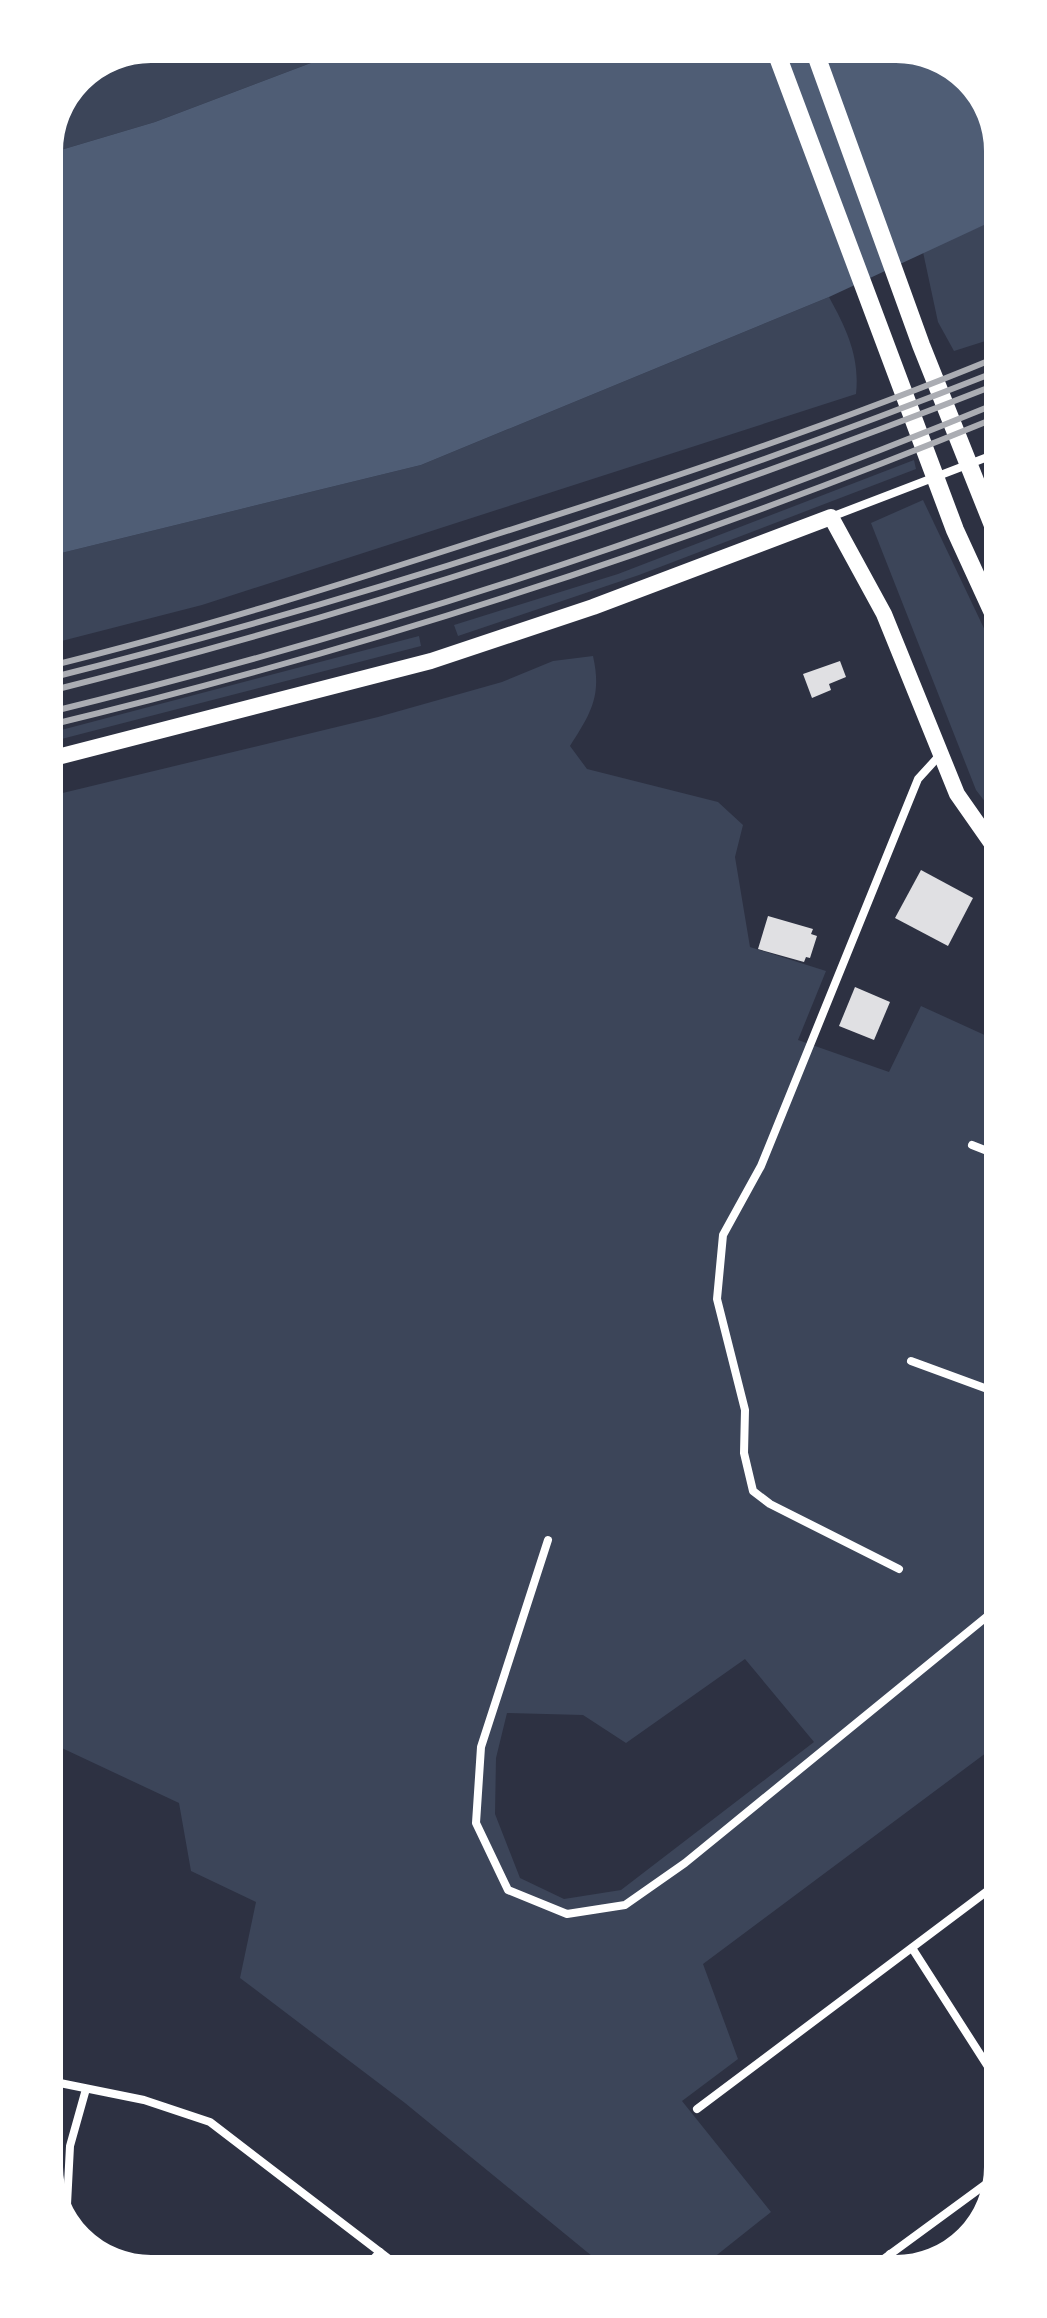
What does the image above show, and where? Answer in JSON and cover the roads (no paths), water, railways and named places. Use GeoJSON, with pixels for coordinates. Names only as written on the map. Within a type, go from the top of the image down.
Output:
{"type":"FeatureCollection","features":[{"type":"Feature","properties":{"kind":"main road"},"geometry":{"type":"LineString","coordinates":[[778,58],[955,530],[989,604]]}},
{"type":"Feature","properties":{"kind":"main road"},"geometry":{"type":"LineString","coordinates":[[817,58],[989,518]]}},
{"type":"Feature","properties":{"kind":"main road"},"geometry":{"type":"LineString","coordinates":[[58,757],[431,661],[593,607],[831,517],[884,614],[957,794],[989,840]]}},
{"type":"Feature","properties":{"kind":"street"},"geometry":{"type":"LineString","coordinates":[[831,517],[989,456]]}},
{"type":"Feature","properties":{"kind":"street"},"geometry":{"type":"LineString","coordinates":[[899,1569],[770,1504],[753,1491],[744,1453],[745,1410],[717,1299],[723,1235],[761,1166],[918,779],[939,756]]}},
{"type":"Feature","properties":{"kind":"street"},"geometry":{"type":"LineString","coordinates":[[972,1145],[989,1152]]}},
{"type":"Feature","properties":{"kind":"street"},"geometry":{"type":"LineString","coordinates":[[911,1361],[989,1390]]}},
{"type":"Feature","properties":{"kind":"street"},"geometry":{"type":"LineString","coordinates":[[548,1540],[481,1747],[476,1823],[508,1890],[567,1914],[625,1905],[685,1863],[989,1615]]}},
{"type":"Feature","properties":{"kind":"street"},"geometry":{"type":"LineString","coordinates":[[697,2109],[989,1890]]}},
{"type":"Feature","properties":{"kind":"street"},"geometry":{"type":"LineString","coordinates":[[912,1948],[989,2069]]}},
{"type":"Feature","properties":{"kind":"street"},"geometry":{"type":"LineString","coordinates":[[58,2083],[144,2100],[210,2122],[390,2260]]}},
{"type":"Feature","properties":{"kind":"street"},"geometry":{"type":"LineString","coordinates":[[67,2206],[70,2146],[86,2089]]}},
{"type":"Feature","properties":{"kind":"street"},"geometry":{"type":"LineString","coordinates":[[882,2260],[987,2183]]}},
{"type":"Feature","properties":{"kind":"street"},"geometry":{"type":"LineString","coordinates":[[372,2260],[380,2252]]}},
{"type":"Feature","properties":{"kind":"street"},"geometry":{"type":"LineString","coordinates":[[890,2254],[895,2260]]}},
{"type":"Feature","properties":{"kind":"railway"},"geometry":{"type":"LineString","coordinates":[[58,664],[271,605],[621,494],[811,429],[989,361]]}},
{"type":"Feature","properties":{"kind":"railway"},"geometry":{"type":"LineString","coordinates":[[58,676],[287,614],[527,540],[764,459],[989,374]]}},
{"type":"Feature","properties":{"kind":"railway"},"geometry":{"type":"LineString","coordinates":[[58,689],[288,627],[527,553],[764,472],[989,387]]}},
{"type":"Feature","properties":{"kind":"railway"},"geometry":{"type":"LineString","coordinates":[[58,710],[288,649],[528,576],[764,494],[989,407]]}},
{"type":"Feature","properties":{"kind":"railway"},"geometry":{"type":"LineString","coordinates":[[58,723],[288,663],[528,590],[764,508],[989,421]]}}]}
